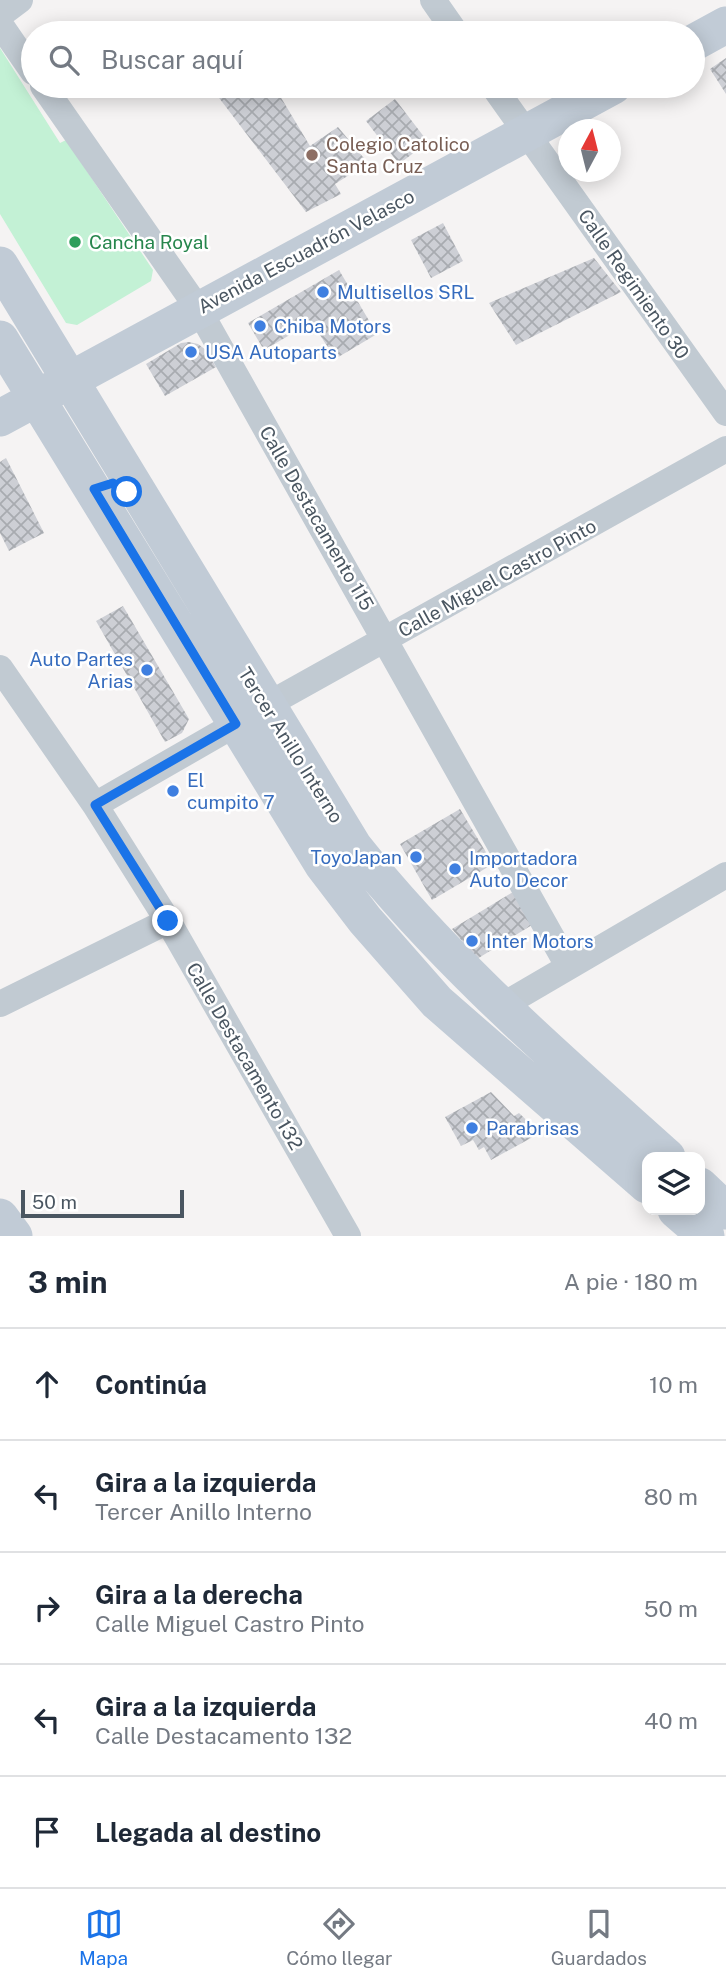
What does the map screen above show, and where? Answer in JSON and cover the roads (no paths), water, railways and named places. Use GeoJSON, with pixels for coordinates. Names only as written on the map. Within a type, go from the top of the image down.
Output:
{"type":"FeatureCollection","features":[{"type":"Feature","properties":{"kind":"main road"},"geometry":{"type":"LineString","coordinates":[[705,36],[726,25]]}},
{"type":"Feature","properties":{"kind":"main road","name":"Avenida Escuadrón Velasco"},"geometry":{"type":"LineString","coordinates":[[0,418],[590,98]]}},
{"type":"Feature","properties":{"kind":"main road","name":"Tercer Anillo Interno"},"geometry":{"type":"LineString","coordinates":[[5,284],[68,380],[354,847],[392,895],[500,1007],[661,1152]]}},
{"type":"Feature","properties":{"kind":"main road","name":"Tercer Anillo Interno"},"geometry":{"type":"LineString","coordinates":[[0,339],[323,865],[365,920],[437,1002],[642,1181]]}},
{"type":"Feature","properties":{"kind":"main road"},"geometry":{"type":"LineString","coordinates":[[94,489],[113,483],[121,486],[154,536],[170,547]]}},
{"type":"Feature","properties":{"kind":"main road"},"geometry":{"type":"LineString","coordinates":[[437,1002],[463,1012],[480,1012],[500,1007]]}},
{"type":"Feature","properties":{"kind":"main road"},"geometry":{"type":"LineString","coordinates":[[682,1215],[706,1236]]}},
{"type":"Feature","properties":{"kind":"main road"},"geometry":{"type":"LineString","coordinates":[[0,1217],[14,1236]]}},
{"type":"Feature","properties":{"kind":"street"},"geometry":{"type":"LineString","coordinates":[[0,15],[20,0]]}},
{"type":"Feature","properties":{"kind":"street"},"geometry":{"type":"LineString","coordinates":[[433,0],[448,21]]}},
{"type":"Feature","properties":{"kind":"street"},"geometry":{"type":"LineString","coordinates":[[0,24],[21,55]]}},
{"type":"Feature","properties":{"kind":"street","name":"Calle Destacamento 115"},"geometry":{"type":"LineString","coordinates":[[51,98],[199,310],[568,966]]}},
{"type":"Feature","properties":{"kind":"street","name":"Calle Regimiento 30"},"geometry":{"type":"LineString","coordinates":[[502,98],[726,413]]}},
{"type":"Feature","properties":{"kind":"street","name":"Calle Miguel Castro Pinto"},"geometry":{"type":"LineString","coordinates":[[267,705],[726,449]]}},
{"type":"Feature","properties":{"kind":"street","name":"Calle Destacamento 132"},"geometry":{"type":"LineString","coordinates":[[0,668],[95,805],[168,921],[348,1236]]}},
{"type":"Feature","properties":{"kind":"street"},"geometry":{"type":"LineString","coordinates":[[95,805],[236,724]]}},
{"type":"Feature","properties":{"kind":"street"},"geometry":{"type":"LineString","coordinates":[[500,1007],[726,875]]}},
{"type":"Feature","properties":{"kind":"street"},"geometry":{"type":"LineString","coordinates":[[0,1003],[168,921]]}},
{"type":"Feature","properties":{"kind":"place","name":"Colegio Catolico Santa Cruz"},"geometry":{"type":"Point","coordinates":[312,155]}},
{"type":"Feature","properties":{"kind":"place","name":"Cancha Royal"},"geometry":{"type":"Point","coordinates":[75,242]}},
{"type":"Feature","properties":{"kind":"place","name":"Multisellos SRL"},"geometry":{"type":"Point","coordinates":[323,292]}},
{"type":"Feature","properties":{"kind":"place","name":"Chiba Motors"},"geometry":{"type":"Point","coordinates":[260,326]}},
{"type":"Feature","properties":{"kind":"place","name":"USA Autoparts"},"geometry":{"type":"Point","coordinates":[191,352]}},
{"type":"Feature","properties":{"kind":"place","name":"Auto Partes Arias"},"geometry":{"type":"Point","coordinates":[147,670]}},
{"type":"Feature","properties":{"kind":"place","name":"El cumpito 7"},"geometry":{"type":"Point","coordinates":[173,791]}},
{"type":"Feature","properties":{"kind":"place","name":"ToyoJapan"},"geometry":{"type":"Point","coordinates":[416,857]}},
{"type":"Feature","properties":{"kind":"place","name":"Importadora Auto Decor"},"geometry":{"type":"Point","coordinates":[455,869]}},
{"type":"Feature","properties":{"kind":"place","name":"Inter Motors"},"geometry":{"type":"Point","coordinates":[472,941]}},
{"type":"Feature","properties":{"kind":"place","name":"Parabrisas"},"geometry":{"type":"Point","coordinates":[472,1128]}}]}
